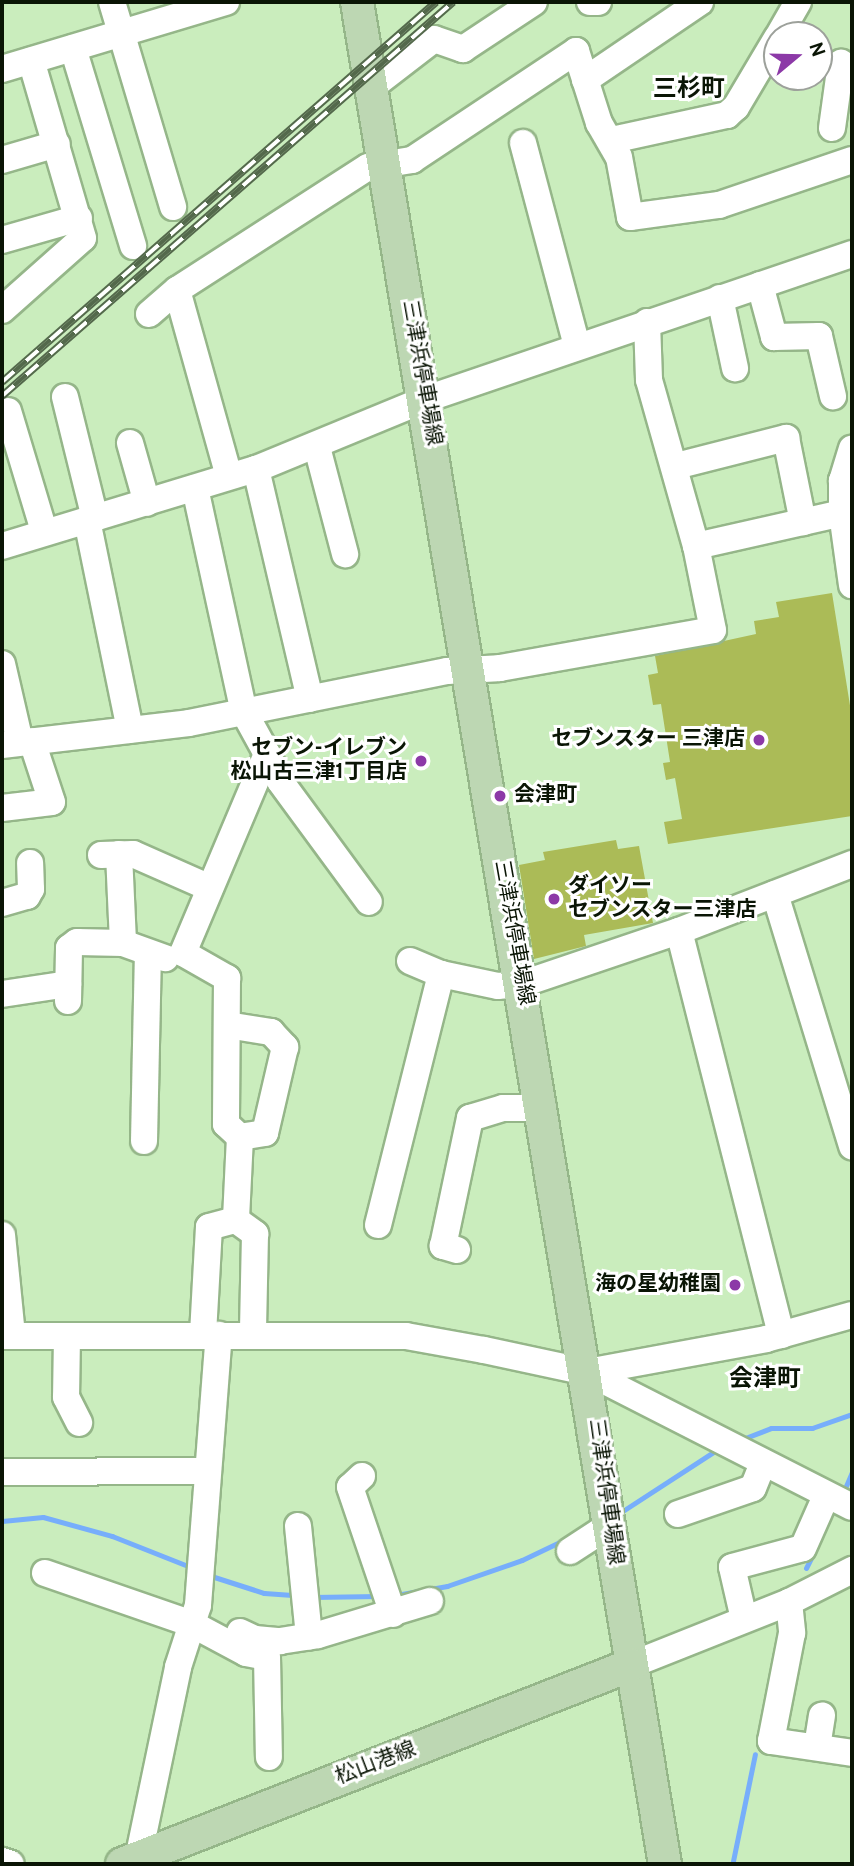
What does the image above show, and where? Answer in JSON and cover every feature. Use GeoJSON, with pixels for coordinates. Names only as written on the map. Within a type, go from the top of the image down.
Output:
{"type":"FeatureCollection","features":[{"type":"Feature","properties":{"kind":"main road","name":"三津浜停車場線"},"geometry":{"type":"LineString","coordinates":[[357,2],[426,399],[468,670],[587,1372],[631,1665],[665,1864]]}},
{"type":"Feature","properties":{"kind":"main road","name":"松山港線"},"geometry":{"type":"LineString","coordinates":[[133,1862],[631,1665]]}},
{"type":"Feature","properties":{"kind":"street"},"geometry":{"type":"LineString","coordinates":[[112,2],[173,207]]}},
{"type":"Feature","properties":{"kind":"street"},"geometry":{"type":"LineString","coordinates":[[2,69],[226,2]]}},
{"type":"Feature","properties":{"kind":"street"},"geometry":{"type":"LineString","coordinates":[[373,86],[434,40],[463,49],[534,2]]}},
{"type":"Feature","properties":{"kind":"street"},"geometry":{"type":"LineString","coordinates":[[590,2],[598,2]]}},
{"type":"Feature","properties":{"kind":"street"},"geometry":{"type":"LineString","coordinates":[[787,21],[798,2]]}},
{"type":"Feature","properties":{"kind":"street"},"geometry":{"type":"LineString","coordinates":[[585,80],[685,6]]}},
{"type":"Feature","properties":{"kind":"street"},"geometry":{"type":"LineString","coordinates":[[74,48],[133,246]]}},
{"type":"Feature","properties":{"kind":"street"},"geometry":{"type":"LineString","coordinates":[[149,314],[177,290],[368,167],[412,160],[576,51],[600,123],[612,140],[625,180],[628,212],[635,219],[719,205],[852,160]]}},
{"type":"Feature","properties":{"kind":"street"},"geometry":{"type":"LineString","coordinates":[[2,310],[83,238],[31,60]]}},
{"type":"Feature","properties":{"kind":"street"},"geometry":{"type":"LineString","coordinates":[[612,140],[727,115],[736,107],[763,61]]}},
{"type":"Feature","properties":{"kind":"street"},"geometry":{"type":"LineString","coordinates":[[837,127],[841,63]]}},
{"type":"Feature","properties":{"kind":"street"},"geometry":{"type":"LineString","coordinates":[[2,160],[57,144]]}},
{"type":"Feature","properties":{"kind":"street"},"geometry":{"type":"LineString","coordinates":[[523,144],[577,346]]}},
{"type":"Feature","properties":{"kind":"street"},"geometry":{"type":"LineString","coordinates":[[2,240],[79,218]]}},
{"type":"Feature","properties":{"kind":"street"},"geometry":{"type":"LineString","coordinates":[[2,546],[256,468],[317,447],[426,399],[852,254]]}},
{"type":"Feature","properties":{"kind":"street"},"geometry":{"type":"LineString","coordinates":[[760,285],[774,337],[819,336],[833,396]]}},
{"type":"Feature","properties":{"kind":"street"},"geometry":{"type":"LineString","coordinates":[[177,290],[229,476]]}},
{"type":"Feature","properties":{"kind":"street"},"geometry":{"type":"LineString","coordinates":[[720,298],[735,368]]}},
{"type":"Feature","properties":{"kind":"street"},"geometry":{"type":"LineString","coordinates":[[18,743],[130,730],[244,712],[468,670],[713,630],[676,466],[649,380],[647,322]]}},
{"type":"Feature","properties":{"kind":"street"},"geometry":{"type":"LineString","coordinates":[[65,397],[91,519],[130,730]]}},
{"type":"Feature","properties":{"kind":"street"},"geometry":{"type":"LineString","coordinates":[[8,411],[44,531]]}},
{"type":"Feature","properties":{"kind":"street"},"geometry":{"type":"LineString","coordinates":[[676,466],[786,438],[803,522]]}},
{"type":"Feature","properties":{"kind":"street"},"geometry":{"type":"LineString","coordinates":[[130,443],[147,503]]}},
{"type":"Feature","properties":{"kind":"street"},"geometry":{"type":"LineString","coordinates":[[317,447],[345,554]]}},
{"type":"Feature","properties":{"kind":"street"},"geometry":{"type":"LineString","coordinates":[[852,448],[842,513],[852,585]]}},
{"type":"Feature","properties":{"kind":"street"},"geometry":{"type":"LineString","coordinates":[[256,468],[310,698]]}},
{"type":"Feature","properties":{"kind":"street"},"geometry":{"type":"LineString","coordinates":[[195,488],[244,712],[280,781],[369,902]]}},
{"type":"Feature","properties":{"kind":"street"},"geometry":{"type":"LineString","coordinates":[[696,546],[842,513]]}},
{"type":"Feature","properties":{"kind":"street"},"geometry":{"type":"LineString","coordinates":[[2,664],[18,743],[52,802],[2,808]]}},
{"type":"Feature","properties":{"kind":"street"},"geometry":{"type":"LineString","coordinates":[[183,953],[267,754]]}},
{"type":"Feature","properties":{"kind":"street"},"geometry":{"type":"LineString","coordinates":[[123,943],[110,854],[133,854],[210,888]]}},
{"type":"Feature","properties":{"kind":"street"},"geometry":{"type":"LineString","coordinates":[[2,903],[27,896],[32,889],[30,863]]}},
{"type":"Feature","properties":{"kind":"street"},"geometry":{"type":"LineString","coordinates":[[410,961],[441,974],[504,987],[522,984],[679,931],[852,864]]}},
{"type":"Feature","properties":{"kind":"street"},"geometry":{"type":"LineString","coordinates":[[775,894],[852,1146]]}},
{"type":"Feature","properties":{"kind":"street"},"geometry":{"type":"LineString","coordinates":[[679,931],[781,1335]]}},
{"type":"Feature","properties":{"kind":"street"},"geometry":{"type":"LineString","coordinates":[[2,994],[68,992],[69,948],[89,940],[123,943],[148,955],[166,958],[183,953],[227,978],[226,1124],[240,1137],[236,1220]]}},
{"type":"Feature","properties":{"kind":"street"},"geometry":{"type":"LineString","coordinates":[[144,1141],[148,955]]}},
{"type":"Feature","properties":{"kind":"street"},"geometry":{"type":"LineString","coordinates":[[378,1225],[441,974]]}},
{"type":"Feature","properties":{"kind":"street"},"geometry":{"type":"LineString","coordinates":[[228,1026],[271,1032],[285,1047],[265,1133],[240,1137]]}},
{"type":"Feature","properties":{"kind":"street"},"geometry":{"type":"LineString","coordinates":[[457,1250],[443,1246],[470,1118],[503,1108],[543,1108]]}},
{"type":"Feature","properties":{"kind":"street"},"geometry":{"type":"LineString","coordinates":[[236,1220],[255,1234],[253,1333]]}},
{"type":"Feature","properties":{"kind":"street"},"geometry":{"type":"LineString","coordinates":[[133,1862],[178,1667],[195,1615],[206,1471],[211,1334],[209,1227],[236,1220]]}},
{"type":"Feature","properties":{"kind":"street"},"geometry":{"type":"LineString","coordinates":[[2,1235],[7,1335],[178,1339],[211,1334],[253,1333],[406,1336],[587,1372],[852,1507]]}},
{"type":"Feature","properties":{"kind":"street"},"geometry":{"type":"LineString","coordinates":[[587,1372],[781,1335],[852,1315]]}},
{"type":"Feature","properties":{"kind":"street"},"geometry":{"type":"LineString","coordinates":[[67,1336],[66,1397],[79,1423]]}},
{"type":"Feature","properties":{"kind":"street"},"geometry":{"type":"LineString","coordinates":[[678,1514],[753,1488],[763,1463]]}},
{"type":"Feature","properties":{"kind":"street"},"geometry":{"type":"LineString","coordinates":[[2,1472],[206,1471]]}},
{"type":"Feature","properties":{"kind":"street"},"geometry":{"type":"LineString","coordinates":[[362,1476],[350,1488],[393,1614]]}},
{"type":"Feature","properties":{"kind":"street"},"geometry":{"type":"LineString","coordinates":[[744,1619],[732,1567],[803,1548],[826,1496]]}},
{"type":"Feature","properties":{"kind":"street"},"geometry":{"type":"LineString","coordinates":[[570,1551],[609,1519]]}},
{"type":"Feature","properties":{"kind":"street"},"geometry":{"type":"LineString","coordinates":[[298,1526],[309,1636]]}},
{"type":"Feature","properties":{"kind":"street"},"geometry":{"type":"LineString","coordinates":[[631,1665],[789,1602],[852,1570]]}},
{"type":"Feature","properties":{"kind":"street"},"geometry":{"type":"LineString","coordinates":[[46,1573],[195,1615],[255,1639],[309,1636],[393,1614],[430,1601]]}},
{"type":"Feature","properties":{"kind":"street"},"geometry":{"type":"LineString","coordinates":[[789,1602],[792,1633],[771,1741],[852,1753]]}},
{"type":"Feature","properties":{"kind":"street"},"geometry":{"type":"LineString","coordinates":[[195,1615],[246,1653],[267,1657],[269,1757]]}},
{"type":"Feature","properties":{"kind":"street"},"geometry":{"type":"LineString","coordinates":[[817,1747],[822,1715]]}},
{"type":"Feature","properties":{"kind":"street"},"geometry":{"type":"LineString","coordinates":[[2,1861],[10,1864]]}},
{"type":"Feature","properties":{"kind":"building","name":"セブンスター 三津店"},"geometry":{"type":"Polygon","coordinates":[[[832,593],[852,718],[852,816],[668,844],[664,822],[682,819],[675,778],[666,780],[663,763],[670,762],[661,704],[653,705],[648,675],[658,673],[655,656],[756,634],[754,621],[779,617],[776,602],[832,593]]]}},
{"type":"Feature","properties":{"kind":"building"},"geometry":{"type":"Polygon","coordinates":[[[616,840],[618,849],[639,846],[653,923],[584,935],[586,946],[534,959],[519,865],[545,860],[543,852],[616,840]]]}},
{"type":"Feature","properties":{"kind":"waterway"},"geometry":{"type":"LineString","coordinates":[[740,1440],[771,1428],[812,1428],[852,1414]]}},
{"type":"Feature","properties":{"kind":"waterway"},"geometry":{"type":"LineString","coordinates":[[618,1514],[718,1449]]}},
{"type":"Feature","properties":{"kind":"waterway"},"geometry":{"type":"LineString","coordinates":[[846,1486],[852,1472]]}},
{"type":"Feature","properties":{"kind":"waterway"},"geometry":{"type":"LineString","coordinates":[[2,1521],[43,1517],[112,1536],[193,1568]]}},
{"type":"Feature","properties":{"kind":"waterway"},"geometry":{"type":"LineString","coordinates":[[396,1595],[447,1586],[522,1560],[568,1538]]}},
{"type":"Feature","properties":{"kind":"waterway"},"geometry":{"type":"LineString","coordinates":[[806,1568],[814,1552]]}},
{"type":"Feature","properties":{"kind":"waterway"},"geometry":{"type":"LineString","coordinates":[[208,1575],[264,1593],[296,1595]]}},
{"type":"Feature","properties":{"kind":"waterway"},"geometry":{"type":"LineString","coordinates":[[312,1597],[379,1596]]}},
{"type":"Feature","properties":{"kind":"waterway"},"geometry":{"type":"LineString","coordinates":[[733,1861],[755,1754]]}},
{"type":"Feature","properties":{"kind":"railway"},"geometry":{"type":"LineString","coordinates":[[2,382],[436,2]]}},
{"type":"Feature","properties":{"kind":"railway"},"geometry":{"type":"LineString","coordinates":[[2,396],[453,2]]}},
{"type":"Feature","properties":{"kind":"place","name":"セブンスター 三津店"},"geometry":{"type":"Point","coordinates":[759,740]}},
{"type":"Feature","properties":{"kind":"place","name":"セブン-イレブン 松山古三津1丁目店"},"geometry":{"type":"Point","coordinates":[421,761]}},
{"type":"Feature","properties":{"kind":"place","name":"会津町"},"geometry":{"type":"Point","coordinates":[500,796]}},
{"type":"Feature","properties":{"kind":"place","name":"ダイソー セブンスター三津店"},"geometry":{"type":"Point","coordinates":[554,899]}},
{"type":"Feature","properties":{"kind":"place","name":"海の星幼稚園"},"geometry":{"type":"Point","coordinates":[735,1285]}},
{"type":"Feature","properties":{"kind":"district","name":"三杉町"},"geometry":{"type":"Point","coordinates":[689,91]}},
{"type":"Feature","properties":{"kind":"district","name":"会津町"},"geometry":{"type":"Point","coordinates":[765,1381]}}]}
